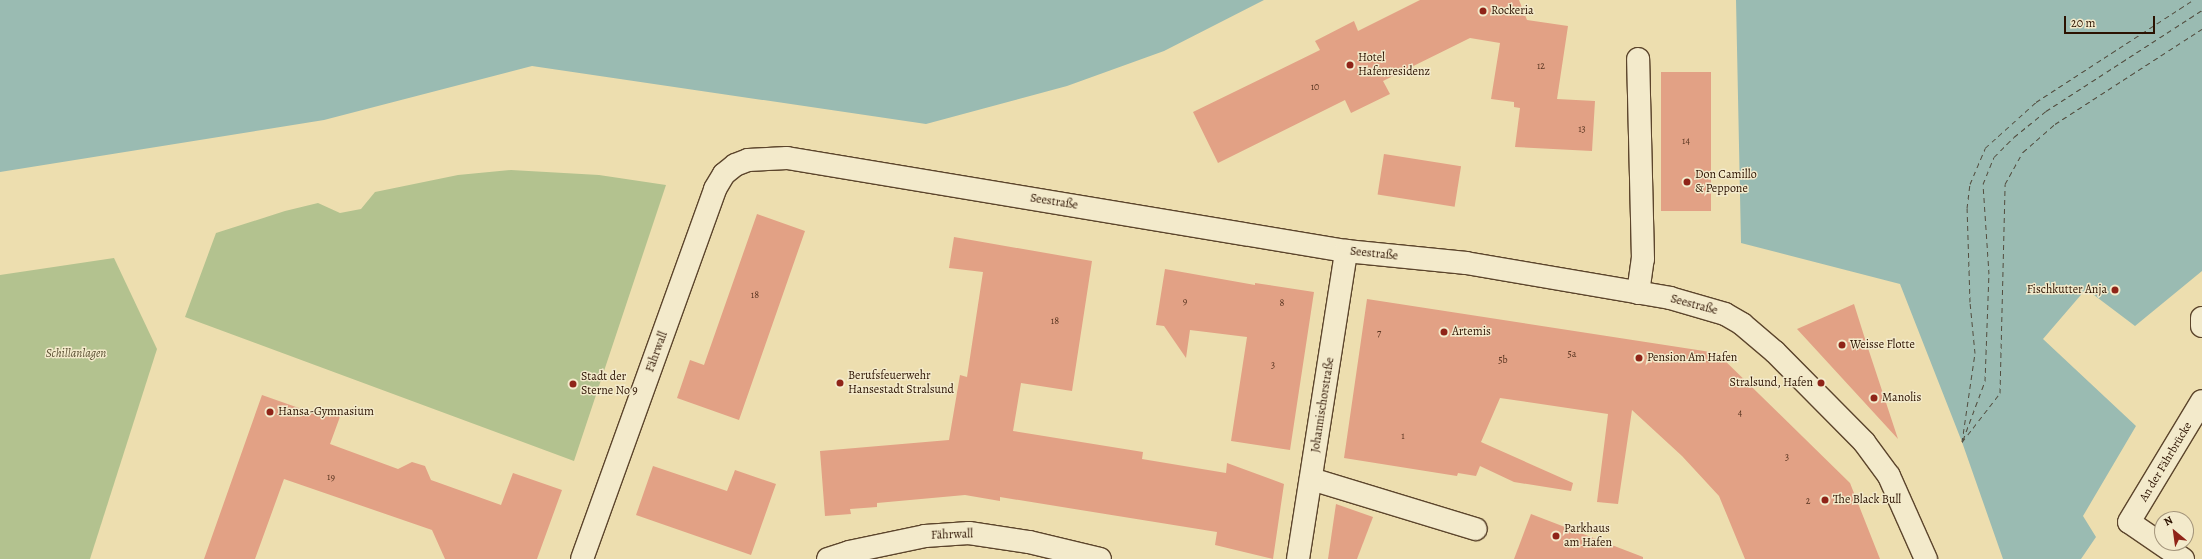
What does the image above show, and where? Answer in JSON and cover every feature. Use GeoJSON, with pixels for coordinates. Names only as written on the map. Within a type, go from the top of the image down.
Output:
{"type":"FeatureCollection","features":[{"type":"Feature","properties":{"kind":"street"},"geometry":{"type":"LineString","coordinates":[[1638,59],[1643,259],[1638,293]]}},
{"type":"Feature","properties":{"kind":"street","name":"Seestraße"},"geometry":{"type":"LineString","coordinates":[[715,189],[724,174],[735,165],[748,160],[787,158],[1346,251],[1466,263],[1670,298],[1725,314],[1742,324],[1775,352],[1864,442],[1889,476],[1926,559]]}},
{"type":"Feature","properties":{"kind":"street","name":"Fährwall"},"geometry":{"type":"LineString","coordinates":[[582,559],[715,189]]}},
{"type":"Feature","properties":{"kind":"street","name":"Johannischorstraße"},"geometry":{"type":"LineString","coordinates":[[1298,559],[1346,251]]}},
{"type":"Feature","properties":{"kind":"street"},"geometry":{"type":"LineString","coordinates":[[2202,318],[2202,326]]}},
{"type":"Feature","properties":{"kind":"street","name":"An der Fährbrücke"},"geometry":{"type":"LineString","coordinates":[[2183,559],[2129,522],[2202,401]]}},
{"type":"Feature","properties":{"kind":"street"},"geometry":{"type":"LineString","coordinates":[[1311,478],[1476,529]]}},
{"type":"Feature","properties":{"kind":"street","name":"Fährwall"},"geometry":{"type":"LineString","coordinates":[[828,559],[849,552],[925,536],[969,533],[1029,542],[1100,559]]}},
{"type":"Feature","properties":{"kind":"green space"},"geometry":{"type":"Polygon","coordinates":[[[511,170],[599,175],[666,185],[574,461],[185,317],[216,233],[285,211],[318,203],[340,213],[361,209],[375,192],[458,175],[511,170]]]}},
{"type":"Feature","properties":{"kind":"green space","name":"Schillanlagen"},"geometry":{"type":"Polygon","coordinates":[[[114,258],[157,349],[90,559],[0,559],[0,275],[114,258]]]}},
{"type":"Feature","properties":{"kind":"water"},"geometry":{"type":"Polygon","coordinates":[[[0,0],[1264,0],[1164,51],[1067,86],[926,124],[532,66],[324,120],[0,172],[0,0]]]}},
{"type":"Feature","properties":{"kind":"water"},"geometry":{"type":"Polygon","coordinates":[[[1736,0],[2202,0],[2202,271],[2135,326],[2086,289],[2043,339],[2136,426],[2083,516],[2096,537],[2081,559],[2003,559],[1962,442],[1900,284],[1741,243],[1736,0]]]}},
{"type":"Feature","properties":{"kind":"building"},"geometry":{"type":"Polygon","coordinates":[[[1420,0],[1519,0],[1527,20],[1568,26],[1557,99],[1595,101],[1592,151],[1515,147],[1520,108],[1514,107],[1514,102],[1491,99],[1500,43],[1470,38],[1383,81],[1390,94],[1351,113],[1345,100],[1218,163],[1193,112],[1320,50],[1315,41],[1354,21],[1358,31],[1420,0]]]}},
{"type":"Feature","properties":{"kind":"building"},"geometry":{"type":"Polygon","coordinates":[[[1661,72],[1711,72],[1711,211],[1661,211],[1661,72]]]}},
{"type":"Feature","properties":{"kind":"building"},"geometry":{"type":"Polygon","coordinates":[[[1384,154],[1461,166],[1455,207],[1378,194],[1384,154]]]}},
{"type":"Feature","properties":{"kind":"building"},"geometry":{"type":"Polygon","coordinates":[[[757,214],[805,231],[739,420],[677,398],[690,360],[704,365],[757,214]]]}},
{"type":"Feature","properties":{"kind":"building"},"geometry":{"type":"Polygon","coordinates":[[[954,237],[1092,261],[1072,391],[1021,383],[1013,431],[1143,452],[1142,459],[1226,473],[1227,463],[1284,484],[1273,559],[1215,545],[1217,532],[1000,497],[1000,501],[965,495],[877,503],[877,507],[850,509],[851,514],[825,516],[820,451],[949,440],[960,375],[967,377],[983,272],[949,268],[954,237]]]}},
{"type":"Feature","properties":{"kind":"building"},"geometry":{"type":"Polygon","coordinates":[[[1165,269],[1255,285],[1255,283],[1314,292],[1290,450],[1231,441],[1247,337],[1190,330],[1186,358],[1164,326],[1156,325],[1165,269]]]}},
{"type":"Feature","properties":{"kind":"building"},"geometry":{"type":"Polygon","coordinates":[[[1367,299],[1717,353],[1850,483],[1880,559],[1745,559],[1719,496],[1682,456],[1632,410],[1618,504],[1597,502],[1608,414],[1500,398],[1481,442],[1573,483],[1571,491],[1514,482],[1480,466],[1476,476],[1458,473],[1457,476],[1344,458],[1367,299]]]}},
{"type":"Feature","properties":{"kind":"building"},"geometry":{"type":"Polygon","coordinates":[[[1854,304],[1866,342],[1898,439],[1797,329],[1854,304]]]}},
{"type":"Feature","properties":{"kind":"building"},"geometry":{"type":"Polygon","coordinates":[[[262,395],[313,413],[324,408],[341,414],[330,444],[398,469],[412,462],[425,466],[431,480],[501,505],[513,473],[562,490],[537,559],[445,559],[432,530],[284,479],[255,559],[204,559],[262,395]]]}},
{"type":"Feature","properties":{"kind":"building"},"geometry":{"type":"Polygon","coordinates":[[[653,466],[727,491],[735,470],[776,484],[751,555],[636,515],[653,466]]]}},
{"type":"Feature","properties":{"kind":"building"},"geometry":{"type":"Polygon","coordinates":[[[1336,504],[1373,517],[1357,559],[1328,559],[1336,504]]]}},
{"type":"Feature","properties":{"kind":"building","name":"Parkhaus am Hafen"},"geometry":{"type":"Polygon","coordinates":[[[1531,514],[1643,557],[1643,559],[1514,559],[1531,514]]]}},
{"type":"Feature","properties":{"kind":"ferry route"},"geometry":{"type":"LineString","coordinates":[[1962,442],[1975,353],[1970,302],[1967,208],[1970,184],[1985,148],[2036,102],[2193,0]]}},
{"type":"Feature","properties":{"kind":"ferry route"},"geometry":{"type":"LineString","coordinates":[[1963,440],[1985,381],[1989,274],[1983,184],[1994,157],[2014,137],[2046,111],[2202,10]]}},
{"type":"Feature","properties":{"kind":"ferry route"},"geometry":{"type":"LineString","coordinates":[[1962,442],[2000,393],[2005,184],[2023,152],[2055,124],[2202,29]]}},
{"type":"Feature","properties":{"kind":"place","name":"Rockeria"},"geometry":{"type":"Point","coordinates":[1483,11]}},
{"type":"Feature","properties":{"kind":"place","name":"Hotel Hafenresidenz"},"geometry":{"type":"Point","coordinates":[1350,65]}},
{"type":"Feature","properties":{"kind":"place","name":"Don Camillo & Peppone"},"geometry":{"type":"Point","coordinates":[1687,182]}},
{"type":"Feature","properties":{"kind":"place","name":"Fischkutter Anja"},"geometry":{"type":"Point","coordinates":[2115,290]}},
{"type":"Feature","properties":{"kind":"place","name":"Artemis"},"geometry":{"type":"Point","coordinates":[1444,332]}},
{"type":"Feature","properties":{"kind":"place","name":"Weisse Flotte"},"geometry":{"type":"Point","coordinates":[1842,345]}},
{"type":"Feature","properties":{"kind":"place","name":"Pension Am Hafen"},"geometry":{"type":"Point","coordinates":[1639,358]}},
{"type":"Feature","properties":{"kind":"place","name":"Berufsfeuerwehr Hansestadt Stralsund"},"geometry":{"type":"Point","coordinates":[840,383]}},
{"type":"Feature","properties":{"kind":"place","name":"Stralsund, Hafen"},"geometry":{"type":"Point","coordinates":[1821,383]}},
{"type":"Feature","properties":{"kind":"place","name":"Stadt der Sterne No 9"},"geometry":{"type":"Point","coordinates":[573,384]}},
{"type":"Feature","properties":{"kind":"place","name":"Manolis"},"geometry":{"type":"Point","coordinates":[1874,398]}},
{"type":"Feature","properties":{"kind":"place","name":"Hansa-Gymnasium"},"geometry":{"type":"Point","coordinates":[270,412]}},
{"type":"Feature","properties":{"kind":"place","name":"The Black Bull"},"geometry":{"type":"Point","coordinates":[1825,500]}},
{"type":"Feature","properties":{"kind":"place","name":"Parkhaus am Hafen"},"geometry":{"type":"Point","coordinates":[1556,536]}}]}
